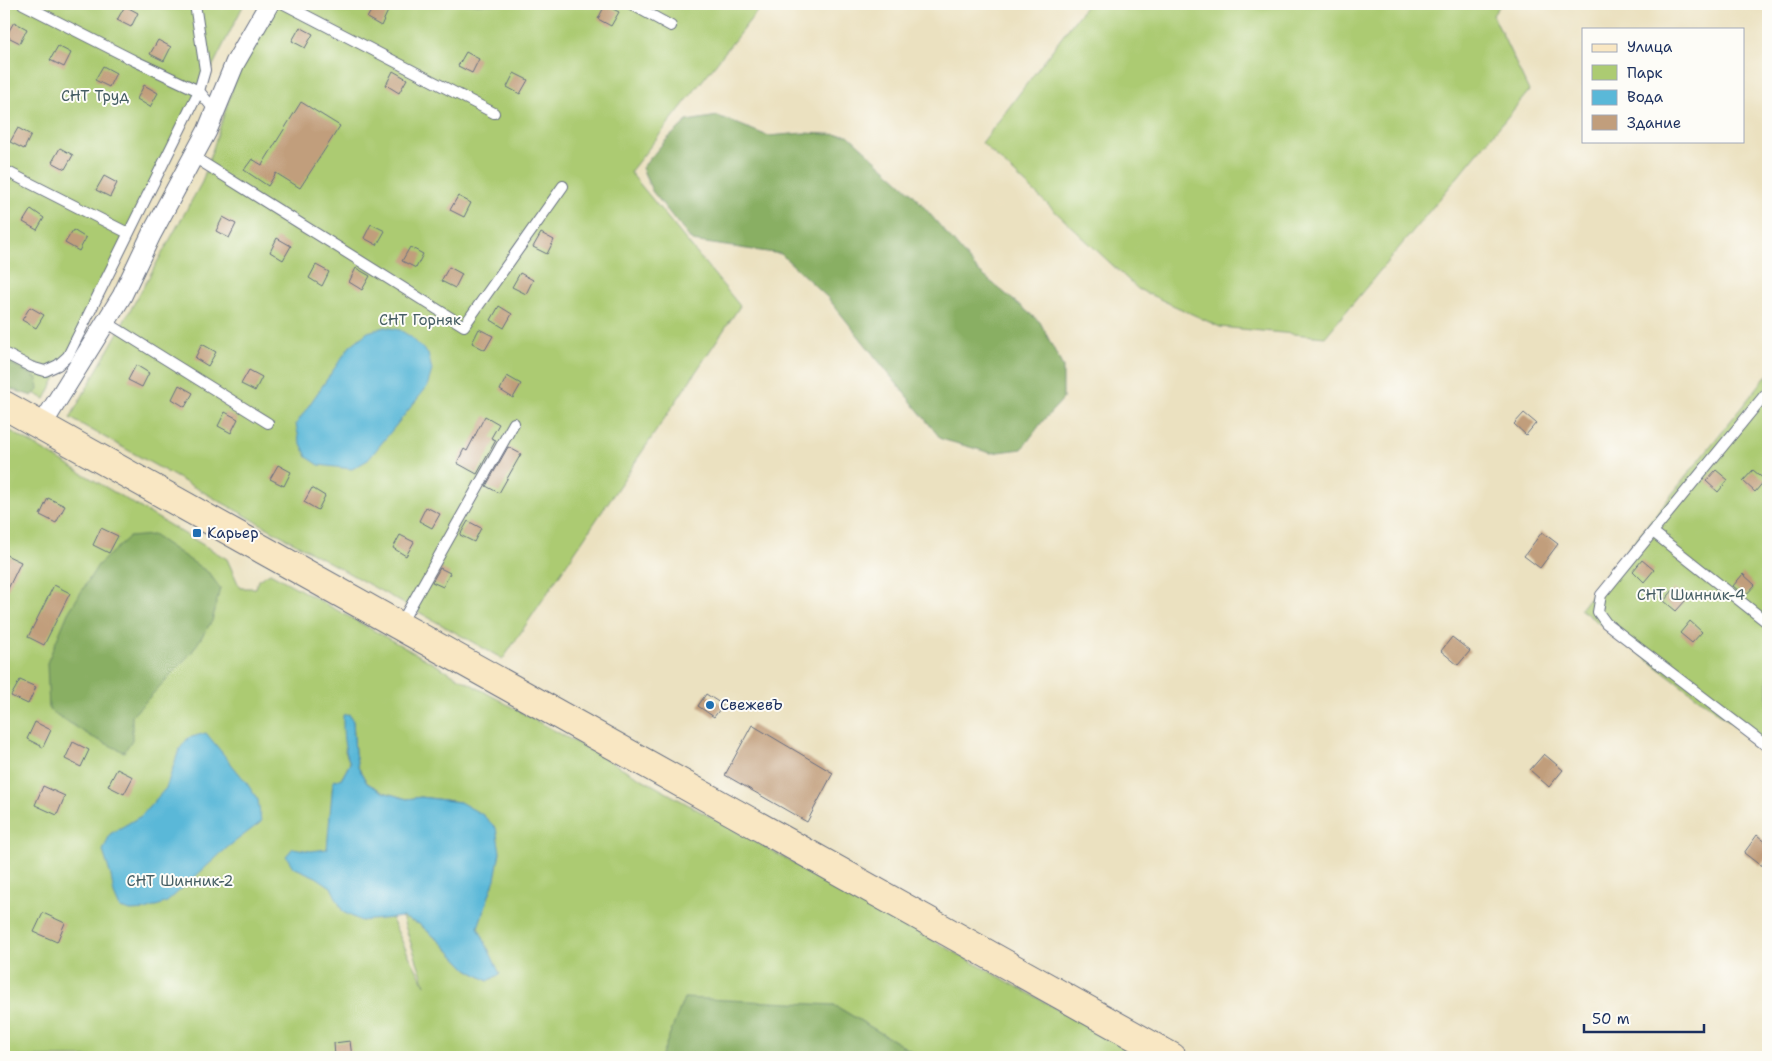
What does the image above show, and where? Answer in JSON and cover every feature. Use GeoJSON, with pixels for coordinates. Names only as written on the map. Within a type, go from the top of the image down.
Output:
{"type":"FeatureCollection","features":[{"type":"Feature","properties":{"kind":"street"},"geometry":{"type":"LineString","coordinates":[[42,425],[122,296],[151,235],[194,157],[216,112],[235,63],[269,4]]}},
{"type":"Feature","properties":{"kind":"street"},"geometry":{"type":"LineString","coordinates":[[4,404],[1172,1057]]}},
{"type":"Feature","properties":{"kind":"lane"},"geometry":{"type":"LineString","coordinates":[[23,4],[134,61],[199,91],[216,112]]}},
{"type":"Feature","properties":{"kind":"lane"},"geometry":{"type":"LineString","coordinates":[[4,353],[31,367],[45,371],[58,366],[68,356],[199,91],[205,70],[195,4]]}},
{"type":"Feature","properties":{"kind":"lane"},"geometry":{"type":"LineString","coordinates":[[284,4],[494,113]]}},
{"type":"Feature","properties":{"kind":"lane"},"geometry":{"type":"LineString","coordinates":[[631,4],[671,26]]}},
{"type":"Feature","properties":{"kind":"lane"},"geometry":{"type":"LineString","coordinates":[[194,157],[464,326],[563,186]]}},
{"type":"Feature","properties":{"kind":"lane"},"geometry":{"type":"LineString","coordinates":[[4,170],[128,233]]}},
{"type":"Feature","properties":{"kind":"lane"},"geometry":{"type":"LineString","coordinates":[[106,322],[268,423]]}},
{"type":"Feature","properties":{"kind":"lane"},"geometry":{"type":"LineString","coordinates":[[1768,391],[1600,596],[1598,612],[1606,623],[1768,747]]}},
{"type":"Feature","properties":{"kind":"lane"},"geometry":{"type":"LineString","coordinates":[[400,625],[514,423]]}},
{"type":"Feature","properties":{"kind":"lane"},"geometry":{"type":"LineString","coordinates":[[1653,532],[1768,623]]}},
{"type":"Feature","properties":{"kind":"green space","name":"СНТ Труд"},"geometry":{"type":"Polygon","coordinates":[[[4,4],[240,4],[243,6],[45,399],[4,378],[4,4]]]}},
{"type":"Feature","properties":{"kind":"green space","name":"СНТ Горняк"},"geometry":{"type":"Polygon","coordinates":[[[260,4],[763,4],[630,172],[740,306],[503,659],[70,418],[202,182],[260,4]]]}},
{"type":"Feature","properties":{"kind":"green space"},"geometry":{"type":"Polygon","coordinates":[[[1087,4],[1501,4],[1493,15],[1529,91],[1325,337],[1220,327],[1138,289],[982,143],[1087,4]]]}},
{"type":"Feature","properties":{"kind":"green space"},"geometry":{"type":"Polygon","coordinates":[[[718,116],[768,136],[804,133],[848,135],[913,194],[979,272],[1040,322],[1063,367],[1063,399],[1042,422],[1022,449],[991,453],[941,439],[828,298],[781,254],[692,241],[652,191],[642,168],[664,142],[687,121],[718,116]]]}},
{"type":"Feature","properties":{"kind":"green space"},"geometry":{"type":"Polygon","coordinates":[[[4,360],[37,378],[38,390],[32,396],[4,387],[4,360]]]}},
{"type":"Feature","properties":{"kind":"green space","name":"СНТ Шинник-4"},"geometry":{"type":"Polygon","coordinates":[[[1768,374],[1768,750],[1580,609],[1768,374]]]}},
{"type":"Feature","properties":{"kind":"green space","name":"СНТ Шинник-2"},"geometry":{"type":"Polygon","coordinates":[[[4,427],[227,559],[240,588],[256,588],[258,580],[270,573],[1144,1057],[921,1057],[834,1005],[666,1047],[661,1057],[4,1057],[4,427]],[[353,721],[345,751],[350,763],[342,778],[332,790],[407,952],[425,985],[402,917],[419,924],[443,944],[467,969],[488,981],[483,940],[477,927],[484,910],[460,802],[421,797],[407,799],[383,792],[367,783],[358,767],[353,721]]]}},
{"type":"Feature","properties":{"kind":"green space"},"geometry":{"type":"Polygon","coordinates":[[[153,535],[209,573],[220,588],[212,621],[192,652],[132,716],[132,740],[124,752],[92,737],[49,710],[47,663],[68,613],[98,565],[129,537],[153,535]]]}},
{"type":"Feature","properties":{"kind":"green space"},"geometry":{"type":"Polygon","coordinates":[[[684,998],[834,1005],[921,1057],[661,1057],[684,998]]]}},
{"type":"Feature","properties":{"kind":"water"},"geometry":{"type":"Polygon","coordinates":[[[385,327],[400,330],[411,337],[428,354],[432,370],[427,387],[368,460],[352,469],[319,465],[307,457],[299,439],[296,424],[350,346],[368,332],[385,327]]]}},
{"type":"Feature","properties":{"kind":"water"},"geometry":{"type":"Polygon","coordinates":[[[349,714],[353,721],[358,767],[367,783],[383,792],[407,799],[421,797],[460,802],[483,815],[496,828],[500,852],[495,879],[478,927],[500,974],[488,981],[467,969],[443,944],[419,924],[402,917],[361,921],[343,912],[331,887],[316,877],[293,867],[286,856],[293,848],[311,851],[327,849],[333,781],[342,778],[350,763],[343,727],[343,715],[349,714]]]}},
{"type":"Feature","properties":{"kind":"water"},"geometry":{"type":"Polygon","coordinates":[[[206,733],[246,782],[258,800],[261,822],[228,847],[167,902],[146,910],[131,911],[120,908],[114,894],[111,876],[103,851],[110,834],[141,816],[166,788],[179,750],[188,738],[206,733]]]}},
{"type":"Feature","properties":{"kind":"building"},"geometry":{"type":"Polygon","coordinates":[[[375,4],[388,11],[381,26],[367,18],[375,4]]]}},
{"type":"Feature","properties":{"kind":"building"},"geometry":{"type":"Polygon","coordinates":[[[605,5],[619,12],[611,26],[598,19],[605,5]]]}},
{"type":"Feature","properties":{"kind":"building"},"geometry":{"type":"Polygon","coordinates":[[[125,6],[138,13],[131,27],[117,20],[125,6]]]}},
{"type":"Feature","properties":{"kind":"building"},"geometry":{"type":"Polygon","coordinates":[[[14,22],[27,29],[20,43],[6,36],[14,22]]]}},
{"type":"Feature","properties":{"kind":"building"},"geometry":{"type":"Polygon","coordinates":[[[300,27],[313,34],[305,48],[292,41],[300,27]]]}},
{"type":"Feature","properties":{"kind":"building"},"geometry":{"type":"Polygon","coordinates":[[[158,40],[171,47],[164,61],[150,54],[158,40]]]}},
{"type":"Feature","properties":{"kind":"building"},"geometry":{"type":"Polygon","coordinates":[[[58,46],[71,53],[64,67],[50,60],[58,46]]]}},
{"type":"Feature","properties":{"kind":"building"},"geometry":{"type":"Polygon","coordinates":[[[466,52],[479,59],[472,73],[458,66],[466,52]]]}},
{"type":"Feature","properties":{"kind":"building"},"geometry":{"type":"Polygon","coordinates":[[[103,66],[116,73],[109,87],[95,80],[103,66]]]}},
{"type":"Feature","properties":{"kind":"building"},"geometry":{"type":"Polygon","coordinates":[[[393,71],[407,79],[399,93],[386,85],[393,71]]]}},
{"type":"Feature","properties":{"kind":"building"},"geometry":{"type":"Polygon","coordinates":[[[514,73],[528,80],[520,94],[507,87],[514,73]]]}},
{"type":"Feature","properties":{"kind":"building"},"geometry":{"type":"Polygon","coordinates":[[[144,85],[158,93],[150,107],[137,99],[144,85]]]}},
{"type":"Feature","properties":{"kind":"building"},"geometry":{"type":"Polygon","coordinates":[[[301,102],[340,126],[300,188],[276,173],[268,186],[244,170],[252,159],[262,165],[301,102]]]}},
{"type":"Feature","properties":{"kind":"building"},"geometry":{"type":"Polygon","coordinates":[[[18,128],[31,135],[24,149],[10,142],[18,128]]]}},
{"type":"Feature","properties":{"kind":"building"},"geometry":{"type":"Polygon","coordinates":[[[60,148],[73,155],[65,169],[52,162],[60,148]]]}},
{"type":"Feature","properties":{"kind":"building"},"geometry":{"type":"Polygon","coordinates":[[[104,176],[117,183],[110,197],[96,190],[104,176]]]}},
{"type":"Feature","properties":{"kind":"building"},"geometry":{"type":"Polygon","coordinates":[[[458,196],[471,203],[464,217],[450,210],[458,196]]]}},
{"type":"Feature","properties":{"kind":"building"},"geometry":{"type":"Polygon","coordinates":[[[31,209],[44,218],[37,230],[23,222],[31,209]]]}},
{"type":"Feature","properties":{"kind":"building"},"geometry":{"type":"Polygon","coordinates":[[[223,217],[236,224],[229,238],[216,231],[223,217]]]}},
{"type":"Feature","properties":{"kind":"building"},"geometry":{"type":"Polygon","coordinates":[[[371,224],[385,231],[377,245],[364,238],[371,224]]]}},
{"type":"Feature","properties":{"kind":"building"},"geometry":{"type":"Polygon","coordinates":[[[73,230],[86,238],[79,251],[65,243],[73,230]]]}},
{"type":"Feature","properties":{"kind":"building"},"geometry":{"type":"Polygon","coordinates":[[[541,233],[554,240],[547,254],[533,247],[541,233]]]}},
{"type":"Feature","properties":{"kind":"building"},"geometry":{"type":"Polygon","coordinates":[[[277,238],[291,246],[283,260],[270,252],[277,238]]]}},
{"type":"Feature","properties":{"kind":"building"},"geometry":{"type":"Polygon","coordinates":[[[410,247],[423,254],[416,268],[402,261],[410,247]]]}},
{"type":"Feature","properties":{"kind":"building"},"geometry":{"type":"Polygon","coordinates":[[[316,265],[329,272],[322,286],[309,278],[316,265]]]}},
{"type":"Feature","properties":{"kind":"building"},"geometry":{"type":"Polygon","coordinates":[[[449,267],[462,274],[455,288],[441,281],[449,267]]]}},
{"type":"Feature","properties":{"kind":"building"},"geometry":{"type":"Polygon","coordinates":[[[356,268],[370,276],[362,290],[349,282],[356,268]]]}},
{"type":"Feature","properties":{"kind":"building"},"geometry":{"type":"Polygon","coordinates":[[[520,273],[533,280],[526,294],[512,287],[520,273]]]}},
{"type":"Feature","properties":{"kind":"building"},"geometry":{"type":"Polygon","coordinates":[[[499,306],[512,314],[504,328],[491,320],[499,306]]]}},
{"type":"Feature","properties":{"kind":"building"},"geometry":{"type":"Polygon","coordinates":[[[30,307],[44,315],[36,328],[22,320],[30,307]]]}},
{"type":"Feature","properties":{"kind":"building"},"geometry":{"type":"Polygon","coordinates":[[[479,329],[493,336],[485,350],[472,343],[479,329]]]}},
{"type":"Feature","properties":{"kind":"building"},"geometry":{"type":"Polygon","coordinates":[[[202,344],[216,352],[208,366],[195,358],[202,344]]]}},
{"type":"Feature","properties":{"kind":"building"},"geometry":{"type":"Polygon","coordinates":[[[136,365],[149,373],[142,387],[128,380],[136,365]]]}},
{"type":"Feature","properties":{"kind":"building"},"geometry":{"type":"Polygon","coordinates":[[[249,370],[262,377],[255,391],[241,384],[249,370]]]}},
{"type":"Feature","properties":{"kind":"building"},"geometry":{"type":"Polygon","coordinates":[[[507,376],[521,384],[513,398],[500,390],[507,376]]]}},
{"type":"Feature","properties":{"kind":"building"},"geometry":{"type":"Polygon","coordinates":[[[179,385],[193,393],[185,407],[172,399],[179,385]]]}},
{"type":"Feature","properties":{"kind":"building"},"geometry":{"type":"Polygon","coordinates":[[[225,412],[238,419],[231,433],[218,426],[225,412]]]}},
{"type":"Feature","properties":{"kind":"building"},"geometry":{"type":"Polygon","coordinates":[[[1524,413],[1536,423],[1526,435],[1514,424],[1524,413]]]}},
{"type":"Feature","properties":{"kind":"building"},"geometry":{"type":"Polygon","coordinates":[[[485,416],[499,424],[491,438],[496,440],[477,474],[457,463],[464,449],[467,451],[485,416]]]}},
{"type":"Feature","properties":{"kind":"building"},"geometry":{"type":"Polygon","coordinates":[[[508,447],[521,454],[499,493],[486,486],[508,447]]]}},
{"type":"Feature","properties":{"kind":"building"},"geometry":{"type":"Polygon","coordinates":[[[278,465],[291,472],[284,486],[270,479],[278,465]]]}},
{"type":"Feature","properties":{"kind":"building"},"geometry":{"type":"Polygon","coordinates":[[[1716,470],[1728,480],[1718,492],[1706,481],[1716,470]]]}},
{"type":"Feature","properties":{"kind":"building"},"geometry":{"type":"Polygon","coordinates":[[[1753,470],[1765,480],[1755,492],[1743,481],[1753,470]]]}},
{"type":"Feature","properties":{"kind":"building"},"geometry":{"type":"Polygon","coordinates":[[[312,488],[325,496],[318,510],[304,502],[312,488]]]}},
{"type":"Feature","properties":{"kind":"building"},"geometry":{"type":"Polygon","coordinates":[[[48,498],[65,506],[56,523],[40,515],[48,498]]]}},
{"type":"Feature","properties":{"kind":"building"},"geometry":{"type":"Polygon","coordinates":[[[426,507],[440,514],[432,528],[419,521],[426,507]]]}},
{"type":"Feature","properties":{"kind":"building"},"geometry":{"type":"Polygon","coordinates":[[[468,521],[481,528],[474,542],[460,535],[468,521]]]}},
{"type":"Feature","properties":{"kind":"building"},"geometry":{"type":"Polygon","coordinates":[[[101,528],[118,536],[109,553],[93,545],[101,528]]]}},
{"type":"Feature","properties":{"kind":"building"},"geometry":{"type":"Polygon","coordinates":[[[1542,532],[1558,544],[1540,568],[1524,556],[1542,532]]]}},
{"type":"Feature","properties":{"kind":"building"},"geometry":{"type":"Polygon","coordinates":[[[400,535],[414,542],[406,556],[393,548],[400,535]]]}},
{"type":"Feature","properties":{"kind":"building"},"geometry":{"type":"Polygon","coordinates":[[[4,554],[21,562],[4,597],[4,554]]]}},
{"type":"Feature","properties":{"kind":"building"},"geometry":{"type":"Polygon","coordinates":[[[1642,560],[1654,570],[1644,582],[1633,571],[1642,560]]]}},
{"type":"Feature","properties":{"kind":"building"},"geometry":{"type":"Polygon","coordinates":[[[440,568],[450,573],[443,587],[432,582],[440,568]]]}},
{"type":"Feature","properties":{"kind":"building"},"geometry":{"type":"Polygon","coordinates":[[[1743,574],[1755,585],[1745,596],[1733,586],[1743,574]]]}},
{"type":"Feature","properties":{"kind":"building"},"geometry":{"type":"Polygon","coordinates":[[[54,585],[70,593],[44,645],[28,637],[54,585]]]}},
{"type":"Feature","properties":{"kind":"building"},"geometry":{"type":"Polygon","coordinates":[[[1674,589],[1686,600],[1676,611],[1664,601],[1674,589]]]}},
{"type":"Feature","properties":{"kind":"building"},"geometry":{"type":"Polygon","coordinates":[[[1690,621],[1702,632],[1692,643],[1680,633],[1690,621]]]}},
{"type":"Feature","properties":{"kind":"building"},"geometry":{"type":"Polygon","coordinates":[[[1452,637],[1470,651],[1458,665],[1441,651],[1452,637]]]}},
{"type":"Feature","properties":{"kind":"building"},"geometry":{"type":"Polygon","coordinates":[[[20,680],[36,687],[28,704],[11,696],[20,680]]]}},
{"type":"Feature","properties":{"kind":"building","name":"СвежевЪ"},"geometry":{"type":"Polygon","coordinates":[[[706,694],[723,705],[714,717],[698,706],[706,694]]]}},
{"type":"Feature","properties":{"kind":"building"},"geometry":{"type":"Polygon","coordinates":[[[35,722],[51,730],[43,747],[27,739],[35,722]]]}},
{"type":"Feature","properties":{"kind":"building"},"geometry":{"type":"Polygon","coordinates":[[[752,725],[833,773],[807,822],[725,775],[752,725]]]}},
{"type":"Feature","properties":{"kind":"building"},"geometry":{"type":"Polygon","coordinates":[[[73,742],[89,750],[81,767],[65,759],[73,742]]]}},
{"type":"Feature","properties":{"kind":"building"},"geometry":{"type":"Polygon","coordinates":[[[1544,754],[1563,770],[1549,787],[1530,770],[1544,754]]]}},
{"type":"Feature","properties":{"kind":"building"},"geometry":{"type":"Polygon","coordinates":[[[117,769],[133,777],[124,794],[108,786],[117,769]]]}},
{"type":"Feature","properties":{"kind":"building"},"geometry":{"type":"Polygon","coordinates":[[[43,786],[65,796],[57,815],[35,805],[43,786]]]}},
{"type":"Feature","properties":{"kind":"building"},"geometry":{"type":"Polygon","coordinates":[[[1757,835],[1768,844],[1768,856],[1761,866],[1744,853],[1757,835]]]}},
{"type":"Feature","properties":{"kind":"building"},"geometry":{"type":"Polygon","coordinates":[[[43,913],[65,923],[57,942],[34,932],[43,913]]]}},
{"type":"Feature","properties":{"kind":"building"},"geometry":{"type":"Polygon","coordinates":[[[350,1041],[352,1057],[335,1057],[334,1043],[350,1041]]]}},
{"type":"Feature","properties":{"kind":"place","name":"Карьер"},"geometry":{"type":"Point","coordinates":[197,533]}},
{"type":"Feature","properties":{"kind":"place","name":"СвежевЪ"},"geometry":{"type":"Point","coordinates":[710,705]}}]}
